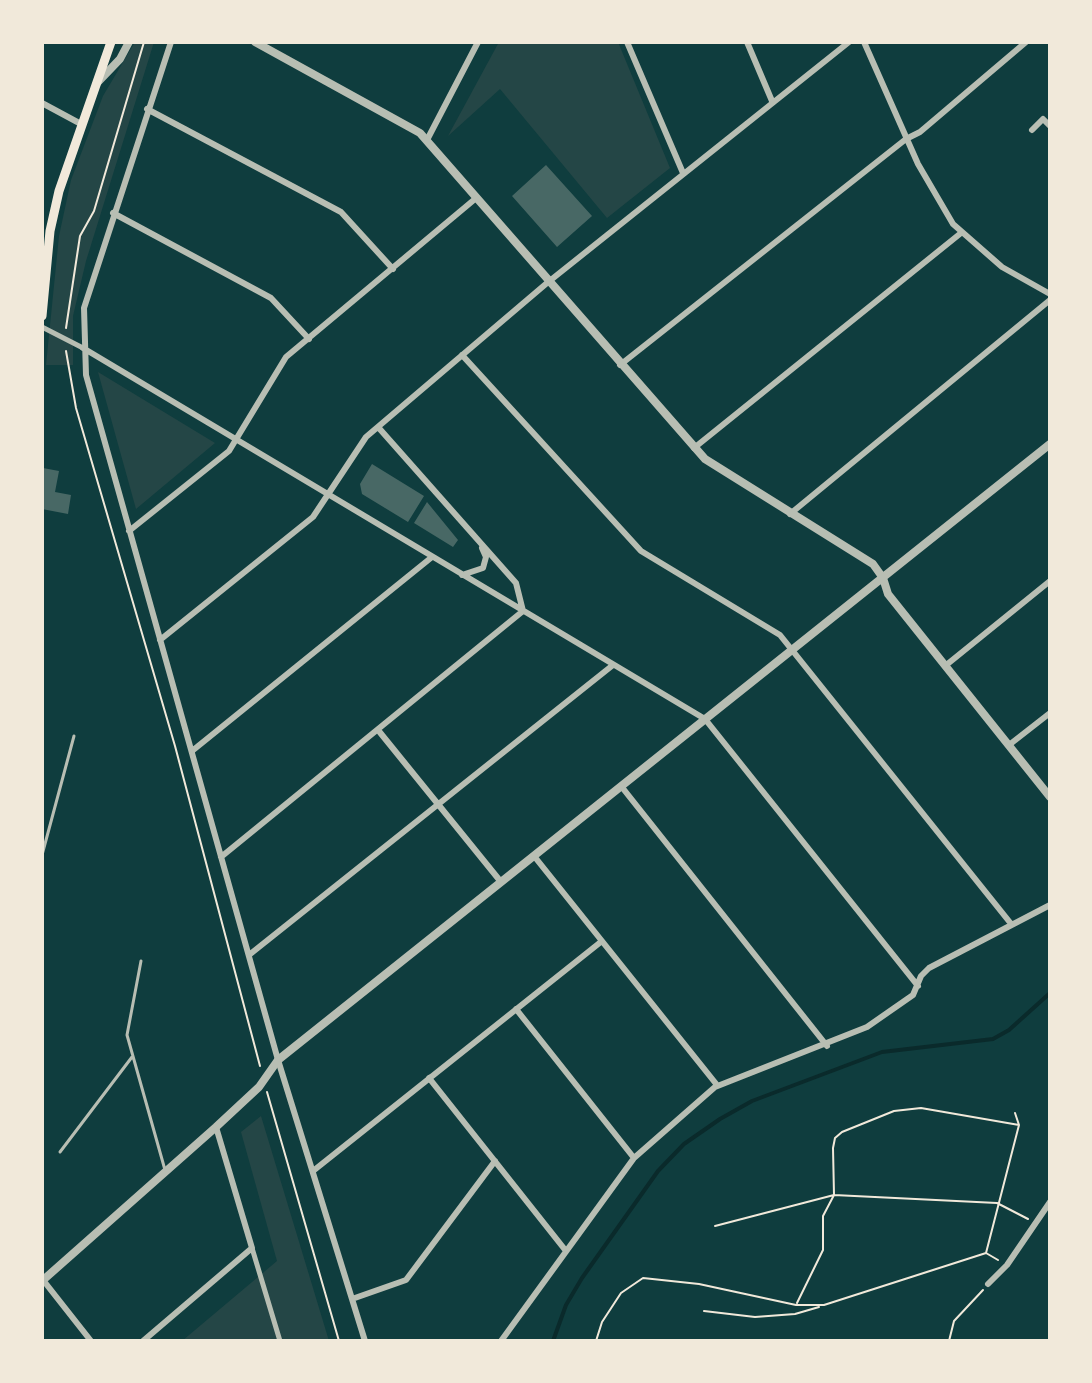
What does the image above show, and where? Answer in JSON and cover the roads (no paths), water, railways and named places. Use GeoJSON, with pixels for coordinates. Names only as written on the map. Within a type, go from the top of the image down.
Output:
{"type":"FeatureCollection","features":[{"type":"Feature","properties":{"kind":"main road"},"geometry":{"type":"LineString","coordinates":[[42,316],[46,229],[111,42]]}},
{"type":"Feature","properties":{"kind":"street"},"geometry":{"type":"LineString","coordinates":[[96,83],[120,59],[129,42]]}},
{"type":"Feature","properties":{"kind":"street"},"geometry":{"type":"LineString","coordinates":[[171,42],[84,308],[86,375],[278,1060],[365,1341]]}},
{"type":"Feature","properties":{"kind":"street"},"geometry":{"type":"LineString","coordinates":[[255,42],[409,125],[427,140],[547,283],[715,468],[873,564],[883,578],[888,594],[1050,797]]}},
{"type":"Feature","properties":{"kind":"street"},"geometry":{"type":"LineString","coordinates":[[427,140],[478,42]]}},
{"type":"Feature","properties":{"kind":"street"},"geometry":{"type":"LineString","coordinates":[[627,42],[683,173]]}},
{"type":"Feature","properties":{"kind":"street"},"geometry":{"type":"LineString","coordinates":[[747,42],[772,101]]}},
{"type":"Feature","properties":{"kind":"street"},"geometry":{"type":"LineString","coordinates":[[160,640],[313,517],[330,496],[366,437],[547,283],[849,42]]}},
{"type":"Feature","properties":{"kind":"street"},"geometry":{"type":"LineString","coordinates":[[864,42],[930,188],[961,233],[1002,267],[1050,294]]}},
{"type":"Feature","properties":{"kind":"street"},"geometry":{"type":"LineString","coordinates":[[620,365],[906,139],[920,132],[1026,42]]}},
{"type":"Feature","properties":{"kind":"street"},"geometry":{"type":"LineString","coordinates":[[42,103],[81,124]]}},
{"type":"Feature","properties":{"kind":"street"},"geometry":{"type":"LineString","coordinates":[[147,109],[341,212],[393,269]]}},
{"type":"Feature","properties":{"kind":"street"},"geometry":{"type":"LineString","coordinates":[[1032,130],[1043,119],[1050,126]]}},
{"type":"Feature","properties":{"kind":"street"},"geometry":{"type":"LineString","coordinates":[[129,531],[220,459],[237,439],[286,357],[475,199]]}},
{"type":"Feature","properties":{"kind":"street"},"geometry":{"type":"LineString","coordinates":[[113,213],[271,298],[309,339]]}},
{"type":"Feature","properties":{"kind":"street"},"geometry":{"type":"LineString","coordinates":[[694,448],[961,233]]}},
{"type":"Feature","properties":{"kind":"street"},"geometry":{"type":"LineString","coordinates":[[790,514],[1050,300]]}},
{"type":"Feature","properties":{"kind":"street"},"geometry":{"type":"LineString","coordinates":[[42,327],[237,439],[705,719],[918,986]]}},
{"type":"Feature","properties":{"kind":"street"},"geometry":{"type":"LineString","coordinates":[[462,355],[641,551],[780,635],[1012,925]]}},
{"type":"Feature","properties":{"kind":"street"},"geometry":{"type":"LineString","coordinates":[[378,427],[516,583],[523,611]]}},
{"type":"Feature","properties":{"kind":"street"},"geometry":{"type":"LineString","coordinates":[[91,1341],[42,1280],[167,1174],[259,1087],[278,1060],[1050,444]]}},
{"type":"Feature","properties":{"kind":"street"},"geometry":{"type":"LineString","coordinates":[[462,575],[483,568],[486,557],[478,540]]}},
{"type":"Feature","properties":{"kind":"street"},"geometry":{"type":"LineString","coordinates":[[192,751],[432,557]]}},
{"type":"Feature","properties":{"kind":"street"},"geometry":{"type":"LineString","coordinates":[[945,666],[1050,581]]}},
{"type":"Feature","properties":{"kind":"street"},"geometry":{"type":"LineString","coordinates":[[221,857],[523,611]]}},
{"type":"Feature","properties":{"kind":"street"},"geometry":{"type":"LineString","coordinates":[[249,955],[613,665]]}},
{"type":"Feature","properties":{"kind":"street"},"geometry":{"type":"LineString","coordinates":[[1009,745],[1050,713]]}},
{"type":"Feature","properties":{"kind":"street"},"geometry":{"type":"LineString","coordinates":[[378,730],[501,882]]}},
{"type":"Feature","properties":{"kind":"street"},"geometry":{"type":"LineString","coordinates":[[621,786],[827,1046]]}},
{"type":"Feature","properties":{"kind":"street"},"geometry":{"type":"LineString","coordinates":[[534,856],[717,1085]]}},
{"type":"Feature","properties":{"kind":"street"},"geometry":{"type":"LineString","coordinates":[[501,1341],[634,1158],[717,1085],[827,1046],[886,1016],[918,986],[921,976],[929,968],[1050,905]]}},
{"type":"Feature","properties":{"kind":"street"},"geometry":{"type":"LineString","coordinates":[[313,1171],[602,941]]}},
{"type":"Feature","properties":{"kind":"street"},"geometry":{"type":"LineString","coordinates":[[516,1009],[634,1158]]}},
{"type":"Feature","properties":{"kind":"street"},"geometry":{"type":"LineString","coordinates":[[429,1078],[566,1251]]}},
{"type":"Feature","properties":{"kind":"street"},"geometry":{"type":"LineString","coordinates":[[216,1127],[280,1341]]}},
{"type":"Feature","properties":{"kind":"street"},"geometry":{"type":"LineString","coordinates":[[352,1299],[406,1280],[495,1161]]}},
{"type":"Feature","properties":{"kind":"street"},"geometry":{"type":"LineString","coordinates":[[988,1284],[1007,1265],[1050,1202]]}},
{"type":"Feature","properties":{"kind":"street"},"geometry":{"type":"LineString","coordinates":[[143,1341],[252,1248]]}},
{"type":"Feature","properties":{"kind":"lane"},"geometry":{"type":"LineString","coordinates":[[42,855],[74,736]]}},
{"type":"Feature","properties":{"kind":"lane"},"geometry":{"type":"LineString","coordinates":[[141,961],[127,1019],[132,1057],[167,1174]]}},
{"type":"Feature","properties":{"kind":"lane"},"geometry":{"type":"LineString","coordinates":[[60,1152],[132,1057]]}},
{"type":"Feature","properties":{"kind":"waterway"},"geometry":{"type":"LineString","coordinates":[[553,1341],[566,1305],[582,1278],[658,1171],[684,1144],[752,1101],[882,1052],[993,1039],[1009,1030],[1050,993]]}}]}
